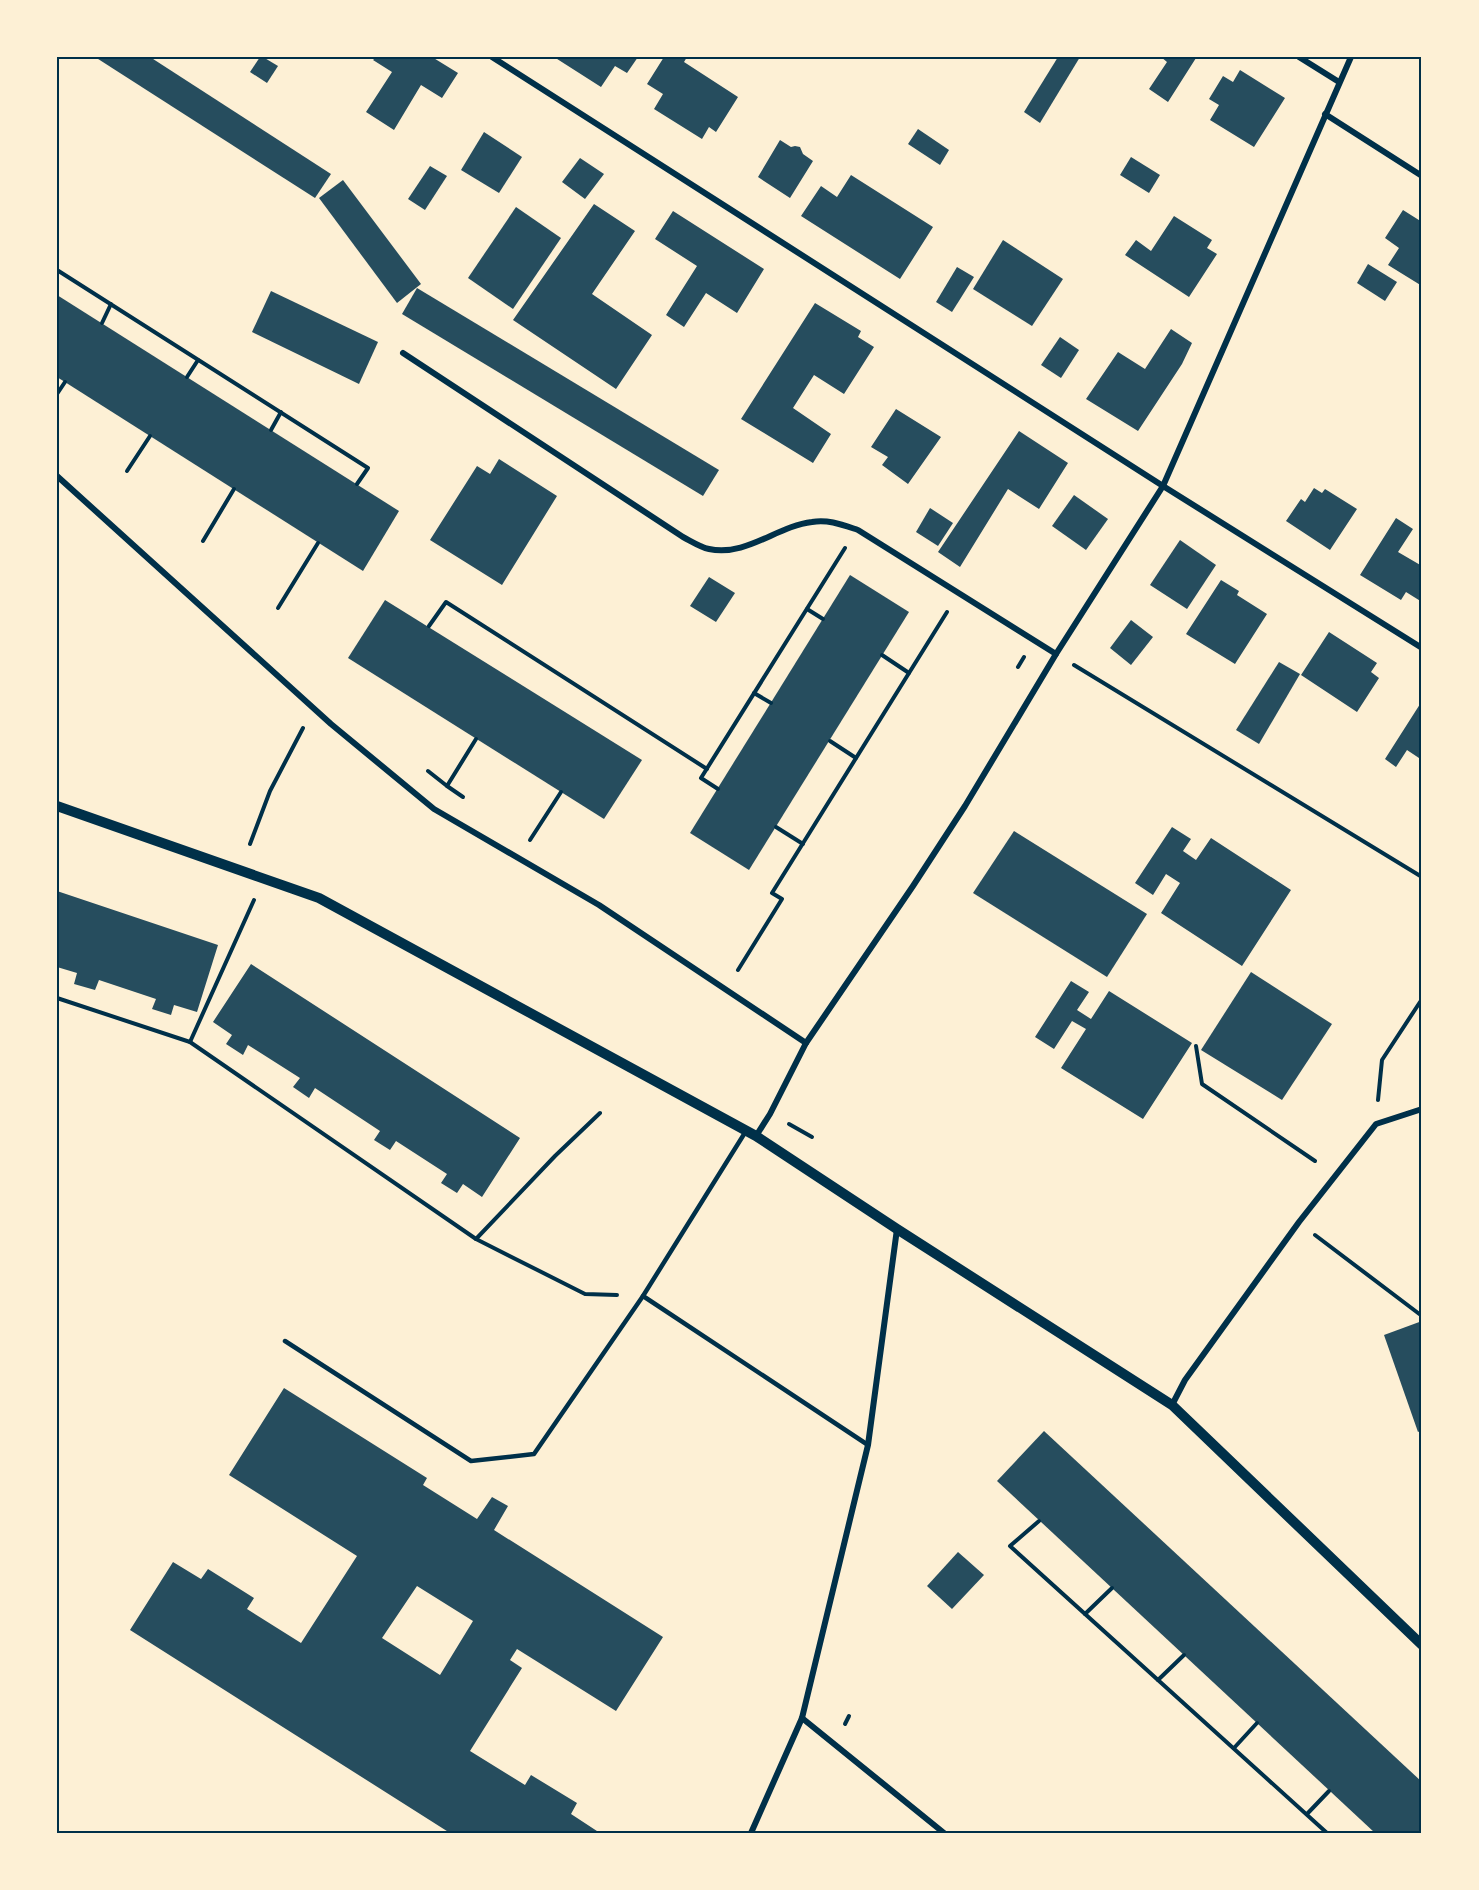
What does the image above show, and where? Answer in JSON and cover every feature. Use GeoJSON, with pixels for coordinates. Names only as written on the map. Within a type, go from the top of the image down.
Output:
{"type":"FeatureCollection","features":[{"type":"Feature","properties":{"kind":"street"},"geometry":{"type":"LineString","coordinates":[[492,57],[1162,486],[1422,648]]}},
{"type":"Feature","properties":{"kind":"street"},"geometry":{"type":"LineString","coordinates":[[1299,57],[1340,82]]}},
{"type":"Feature","properties":{"kind":"street"},"geometry":{"type":"LineString","coordinates":[[751,1133],[770,1114],[806,1043],[953,824],[1056,654],[1162,486],[1351,57]]}},
{"type":"Feature","properties":{"kind":"street"},"geometry":{"type":"LineString","coordinates":[[1325,114],[1422,176]]}},
{"type":"Feature","properties":{"kind":"street"},"geometry":{"type":"LineString","coordinates":[[403,353],[683,537],[709,549],[733,549],[760,542],[812,522],[834,522],[858,530],[1056,654]]}},
{"type":"Feature","properties":{"kind":"street"},"geometry":{"type":"LineString","coordinates":[[57,476],[332,724],[434,809],[599,905],[806,1043]]}},
{"type":"Feature","properties":{"kind":"street"},"geometry":{"type":"LineString","coordinates":[[57,806],[319,898],[751,1133],[1172,1405],[1422,1645]]}},
{"type":"Feature","properties":{"kind":"street"},"geometry":{"type":"LineString","coordinates":[[1172,1405],[1185,1380],[1299,1222],[1376,1124],[1422,1109]]}},
{"type":"Feature","properties":{"kind":"street"},"geometry":{"type":"LineString","coordinates":[[751,1833],[802,1718],[868,1445],[897,1229]]}},
{"type":"Feature","properties":{"kind":"street"},"geometry":{"type":"LineString","coordinates":[[802,1718],[944,1833]]}},
{"type":"Feature","properties":{"kind":"lane"},"geometry":{"type":"LineString","coordinates":[[285,1341],[471,1461],[534,1454],[643,1296],[751,1133]]}},
{"type":"Feature","properties":{"kind":"lane"},"geometry":{"type":"LineString","coordinates":[[643,1296],[868,1445]]}},
{"type":"Feature","properties":{"kind":"path"},"geometry":{"type":"LineString","coordinates":[[57,270],[368,468],[357,484]]}},
{"type":"Feature","properties":{"kind":"path"},"geometry":{"type":"LineString","coordinates":[[102,323],[111,304]]}},
{"type":"Feature","properties":{"kind":"path"},"geometry":{"type":"LineString","coordinates":[[187,376],[198,360]]}},
{"type":"Feature","properties":{"kind":"path"},"geometry":{"type":"LineString","coordinates":[[57,394],[65,382]]}},
{"type":"Feature","properties":{"kind":"path"},"geometry":{"type":"LineString","coordinates":[[271,430],[281,412]]}},
{"type":"Feature","properties":{"kind":"path"},"geometry":{"type":"LineString","coordinates":[[127,471],[150,436]]}},
{"type":"Feature","properties":{"kind":"path"},"geometry":{"type":"LineString","coordinates":[[204,541],[234,489]]}},
{"type":"Feature","properties":{"kind":"path"},"geometry":{"type":"LineString","coordinates":[[278,608],[318,543]]}},
{"type":"Feature","properties":{"kind":"path"},"geometry":{"type":"LineString","coordinates":[[718,789],[701,778],[845,548],[854,554]]}},
{"type":"Feature","properties":{"kind":"path"},"geometry":{"type":"LineString","coordinates":[[738,970],[782,899],[772,892],[958,593]]}},
{"type":"Feature","properties":{"kind":"path"},"geometry":{"type":"LineString","coordinates":[[429,626],[446,602],[707,769]]}},
{"type":"Feature","properties":{"kind":"path"},"geometry":{"type":"LineString","coordinates":[[938,606],[947,612]]}},
{"type":"Feature","properties":{"kind":"path"},"geometry":{"type":"LineString","coordinates":[[807,609],[823,619]]}},
{"type":"Feature","properties":{"kind":"path"},"geometry":{"type":"LineString","coordinates":[[1056,654],[1422,877]]}},
{"type":"Feature","properties":{"kind":"path"},"geometry":{"type":"LineString","coordinates":[[882,655],[909,673]]}},
{"type":"Feature","properties":{"kind":"path"},"geometry":{"type":"LineString","coordinates":[[754,693],[771,703]]}},
{"type":"Feature","properties":{"kind":"path"},"geometry":{"type":"LineString","coordinates":[[250,844],[270,791],[314,706]]}},
{"type":"Feature","properties":{"kind":"path"},"geometry":{"type":"LineString","coordinates":[[447,786],[476,739]]}},
{"type":"Feature","properties":{"kind":"path"},"geometry":{"type":"LineString","coordinates":[[830,741],[856,758]]}},
{"type":"Feature","properties":{"kind":"path"},"geometry":{"type":"LineString","coordinates":[[420,766],[464,798]]}},
{"type":"Feature","properties":{"kind":"path"},"geometry":{"type":"LineString","coordinates":[[529,842],[561,792]]}},
{"type":"Feature","properties":{"kind":"path"},"geometry":{"type":"LineString","coordinates":[[776,827],[803,844]]}},
{"type":"Feature","properties":{"kind":"path"},"geometry":{"type":"LineString","coordinates":[[190,1042],[264,878]]}},
{"type":"Feature","properties":{"kind":"path"},"geometry":{"type":"LineString","coordinates":[[57,998],[190,1042],[476,1239],[504,1251],[585,1294],[643,1296]]}},
{"type":"Feature","properties":{"kind":"path"},"geometry":{"type":"LineString","coordinates":[[1376,1124],[1382,1060],[1422,999]]}},
{"type":"Feature","properties":{"kind":"path"},"geometry":{"type":"LineString","coordinates":[[1196,1046],[1202,1084],[1315,1161]]}},
{"type":"Feature","properties":{"kind":"path"},"geometry":{"type":"LineString","coordinates":[[476,1239],[555,1156],[600,1113]]}},
{"type":"Feature","properties":{"kind":"path"},"geometry":{"type":"LineString","coordinates":[[1299,1222],[1422,1316]]}},
{"type":"Feature","properties":{"kind":"path"},"geometry":{"type":"LineString","coordinates":[[1039,1521],[1010,1546],[1327,1833]]}},
{"type":"Feature","properties":{"kind":"path"},"geometry":{"type":"LineString","coordinates":[[1085,1614],[1112,1588]]}},
{"type":"Feature","properties":{"kind":"path"},"geometry":{"type":"LineString","coordinates":[[1158,1680],[1184,1655]]}},
{"type":"Feature","properties":{"kind":"path"},"geometry":{"type":"LineString","coordinates":[[1234,1748],[1257,1723]]}},
{"type":"Feature","properties":{"kind":"path"},"geometry":{"type":"LineString","coordinates":[[1307,1815],[1329,1791]]}},
{"type":"Feature","properties":{"kind":"building"},"geometry":{"type":"Polygon","coordinates":[[[95,57],[150,57],[331,174],[315,198],[95,57]]]}},
{"type":"Feature","properties":{"kind":"building"},"geometry":{"type":"Polygon","coordinates":[[[260,57],[278,66],[267,83],[250,72],[260,57]]]}},
{"type":"Feature","properties":{"kind":"building"},"geometry":{"type":"Polygon","coordinates":[[[376,57],[432,57],[458,73],[442,98],[421,85],[394,130],[366,112],[392,72],[373,60],[376,57]]]}},
{"type":"Feature","properties":{"kind":"building"},"geometry":{"type":"Polygon","coordinates":[[[554,57],[638,57],[627,73],[615,66],[601,87],[554,57]]]}},
{"type":"Feature","properties":{"kind":"building"},"geometry":{"type":"Polygon","coordinates":[[[664,57],[687,57],[684,62],[738,97],[716,132],[709,127],[702,139],[654,109],[663,94],[647,84],[664,57]]]}},
{"type":"Feature","properties":{"kind":"building"},"geometry":{"type":"Polygon","coordinates":[[[1058,57],[1080,57],[1040,123],[1024,112],[1058,57]]]}},
{"type":"Feature","properties":{"kind":"building"},"geometry":{"type":"Polygon","coordinates":[[[1161,57],[1196,58],[1168,102],[1149,89],[1167,62],[1161,57]]]}},
{"type":"Feature","properties":{"kind":"building"},"geometry":{"type":"Polygon","coordinates":[[[1240,70],[1285,98],[1254,147],[1210,120],[1219,105],[1209,99],[1223,76],[1233,82],[1240,70]]]}},
{"type":"Feature","properties":{"kind":"building"},"geometry":{"type":"Polygon","coordinates":[[[918,129],[949,150],[940,165],[908,144],[918,129]]]}},
{"type":"Feature","properties":{"kind":"building"},"geometry":{"type":"Polygon","coordinates":[[[484,132],[522,157],[499,193],[461,170],[484,132]]]}},
{"type":"Feature","properties":{"kind":"building"},"geometry":{"type":"Polygon","coordinates":[[[780,140],[791,147],[800,147],[803,154],[813,161],[790,198],[758,177],[780,140]]]}},
{"type":"Feature","properties":{"kind":"building"},"geometry":{"type":"Polygon","coordinates":[[[1131,157],[1160,175],[1149,193],[1120,175],[1131,157]]]}},
{"type":"Feature","properties":{"kind":"building"},"geometry":{"type":"Polygon","coordinates":[[[580,158],[604,174],[585,199],[562,182],[580,158]]]}},
{"type":"Feature","properties":{"kind":"building"},"geometry":{"type":"Polygon","coordinates":[[[430,166],[447,176],[425,210],[408,199],[430,166]]]}},
{"type":"Feature","properties":{"kind":"building"},"geometry":{"type":"Polygon","coordinates":[[[851,175],[933,227],[900,279],[801,216],[821,186],[837,197],[851,175]]]}},
{"type":"Feature","properties":{"kind":"building"},"geometry":{"type":"Polygon","coordinates":[[[343,180],[421,284],[397,303],[319,198],[343,180]]]}},
{"type":"Feature","properties":{"kind":"building"},"geometry":{"type":"Polygon","coordinates":[[[594,204],[635,231],[592,294],[652,335],[616,389],[513,320],[594,204]]]}},
{"type":"Feature","properties":{"kind":"building"},"geometry":{"type":"Polygon","coordinates":[[[516,207],[561,238],[513,309],[468,278],[516,207]]]}},
{"type":"Feature","properties":{"kind":"building"},"geometry":{"type":"Polygon","coordinates":[[[1403,210],[1422,222],[1422,286],[1388,265],[1399,248],[1385,238],[1403,210]]]}},
{"type":"Feature","properties":{"kind":"building"},"geometry":{"type":"Polygon","coordinates":[[[673,211],[764,269],[737,313],[706,293],[684,327],[666,315],[697,266],[655,239],[673,211]]]}},
{"type":"Feature","properties":{"kind":"building"},"geometry":{"type":"Polygon","coordinates":[[[1174,216],[1212,240],[1207,248],[1217,254],[1189,297],[1125,255],[1136,240],[1151,251],[1174,216]]]}},
{"type":"Feature","properties":{"kind":"building"},"geometry":{"type":"Polygon","coordinates":[[[1003,240],[1063,279],[1032,326],[973,289],[1003,240]]]}},
{"type":"Feature","properties":{"kind":"building"},"geometry":{"type":"Polygon","coordinates":[[[1368,264],[1397,282],[1385,301],[1357,283],[1368,264]]]}},
{"type":"Feature","properties":{"kind":"building"},"geometry":{"type":"Polygon","coordinates":[[[957,267],[974,277],[952,312],[936,302],[957,267]]]}},
{"type":"Feature","properties":{"kind":"building"},"geometry":{"type":"Polygon","coordinates":[[[417,288],[719,470],[703,496],[402,314],[417,288]]]}},
{"type":"Feature","properties":{"kind":"building"},"geometry":{"type":"Polygon","coordinates":[[[271,291],[378,342],[359,384],[252,332],[271,291]]]}},
{"type":"Feature","properties":{"kind":"building"},"geometry":{"type":"Polygon","coordinates":[[[57,295],[399,511],[363,571],[57,377],[57,295]]]}},
{"type":"Feature","properties":{"kind":"building"},"geometry":{"type":"Polygon","coordinates":[[[815,303],[861,331],[858,337],[874,347],[844,394],[814,375],[793,408],[831,434],[813,463],[741,419],[815,303]]]}},
{"type":"Feature","properties":{"kind":"building"},"geometry":{"type":"Polygon","coordinates":[[[1171,329],[1192,343],[1182,364],[1138,431],[1086,399],[1118,352],[1145,369],[1171,329]]]}},
{"type":"Feature","properties":{"kind":"building"},"geometry":{"type":"Polygon","coordinates":[[[1060,337],[1079,350],[1061,378],[1041,365],[1060,337]]]}},
{"type":"Feature","properties":{"kind":"building"},"geometry":{"type":"Polygon","coordinates":[[[896,409],[941,437],[908,484],[882,465],[888,457],[871,447],[896,409]]]}},
{"type":"Feature","properties":{"kind":"building"},"geometry":{"type":"Polygon","coordinates":[[[1019,431],[1068,463],[1039,509],[1008,489],[960,567],[938,552],[1019,431]]]}},
{"type":"Feature","properties":{"kind":"building"},"geometry":{"type":"Polygon","coordinates":[[[499,459],[557,496],[502,585],[430,540],[477,466],[490,474],[499,459]]]}},
{"type":"Feature","properties":{"kind":"building"},"geometry":{"type":"Polygon","coordinates":[[[1314,488],[1322,493],[1325,489],[1357,509],[1330,550],[1286,521],[1301,499],[1305,502],[1314,488]]]}},
{"type":"Feature","properties":{"kind":"building"},"geometry":{"type":"Polygon","coordinates":[[[1074,495],[1108,519],[1086,550],[1052,526],[1074,495]]]}},
{"type":"Feature","properties":{"kind":"building"},"geometry":{"type":"Polygon","coordinates":[[[930,508],[953,523],[938,546],[916,532],[930,508]]]}},
{"type":"Feature","properties":{"kind":"building"},"geometry":{"type":"Polygon","coordinates":[[[1396,518],[1413,529],[1398,552],[1422,566],[1422,602],[1406,592],[1401,600],[1360,575],[1396,518]]]}},
{"type":"Feature","properties":{"kind":"building"},"geometry":{"type":"Polygon","coordinates":[[[1180,540],[1216,565],[1187,609],[1150,585],[1180,540]]]}},
{"type":"Feature","properties":{"kind":"building"},"geometry":{"type":"Polygon","coordinates":[[[850,575],[909,612],[749,870],[690,833],[850,575]]]}},
{"type":"Feature","properties":{"kind":"building"},"geometry":{"type":"Polygon","coordinates":[[[709,577],[735,593],[716,622],[690,606],[709,577]]]}},
{"type":"Feature","properties":{"kind":"building"},"geometry":{"type":"Polygon","coordinates":[[[1221,580],[1239,591],[1237,595],[1267,614],[1235,664],[1186,634],[1221,580]]]}},
{"type":"Feature","properties":{"kind":"building"},"geometry":{"type":"Polygon","coordinates":[[[385,600],[642,760],[604,819],[348,658],[385,600]]]}},
{"type":"Feature","properties":{"kind":"building"},"geometry":{"type":"Polygon","coordinates":[[[1131,620],[1153,637],[1131,665],[1110,648],[1131,620]]]}},
{"type":"Feature","properties":{"kind":"building"},"geometry":{"type":"Polygon","coordinates":[[[1329,632],[1377,663],[1371,672],[1379,678],[1357,712],[1301,675],[1329,632]]]}},
{"type":"Feature","properties":{"kind":"building"},"geometry":{"type":"Polygon","coordinates":[[[1279,662],[1300,674],[1259,744],[1236,730],[1279,662]]]}},
{"type":"Feature","properties":{"kind":"building"},"geometry":{"type":"Polygon","coordinates":[[[1422,701],[1422,760],[1407,750],[1396,767],[1385,759],[1422,701]]]}},
{"type":"Feature","properties":{"kind":"building"},"geometry":{"type":"Polygon","coordinates":[[[1172,827],[1191,839],[1183,851],[1196,860],[1211,838],[1291,890],[1242,966],[1161,913],[1180,883],[1166,874],[1153,895],[1135,883],[1172,827]]]}},
{"type":"Feature","properties":{"kind":"building"},"geometry":{"type":"Polygon","coordinates":[[[1014,831],[1147,914],[1107,977],[973,893],[1014,831]]]}},
{"type":"Feature","properties":{"kind":"building"},"geometry":{"type":"Polygon","coordinates":[[[57,891],[218,945],[197,1012],[174,1005],[171,1015],[152,1009],[156,999],[99,980],[95,990],[74,984],[77,973],[57,967],[57,891]]]}},
{"type":"Feature","properties":{"kind":"building"},"geometry":{"type":"Polygon","coordinates":[[[251,964],[520,1138],[482,1197],[463,1184],[457,1193],[441,1183],[447,1174],[396,1141],[390,1150],[374,1140],[380,1131],[315,1088],[309,1098],[293,1087],[300,1078],[248,1045],[243,1055],[226,1044],[232,1035],[213,1022],[251,964]]]}},
{"type":"Feature","properties":{"kind":"building"},"geometry":{"type":"Polygon","coordinates":[[[1251,972],[1332,1024],[1282,1100],[1201,1050],[1251,972]]]}},
{"type":"Feature","properties":{"kind":"building"},"geometry":{"type":"Polygon","coordinates":[[[1071,981],[1089,992],[1077,1010],[1091,1019],[1109,991],[1192,1043],[1143,1119],[1061,1068],[1086,1029],[1072,1021],[1054,1049],[1035,1037],[1071,981]]]}},
{"type":"Feature","properties":{"kind":"building"},"geometry":{"type":"Polygon","coordinates":[[[1422,1321],[1422,1430],[1418,1432],[1384,1335],[1422,1321]]]}},
{"type":"Feature","properties":{"kind":"building"},"geometry":{"type":"Polygon","coordinates":[[[284,1388],[427,1478],[423,1485],[477,1519],[492,1497],[508,1506],[494,1530],[663,1637],[616,1711],[517,1649],[510,1660],[522,1668],[470,1751],[525,1785],[531,1775],[577,1803],[571,1814],[600,1833],[450,1833],[130,1630],[173,1562],[201,1579],[208,1569],[254,1598],[247,1609],[301,1643],[357,1556],[229,1475],[284,1388]],[[417,1586],[382,1638],[440,1675],[473,1621],[417,1586]]]}},
{"type":"Feature","properties":{"kind":"building"},"geometry":{"type":"Polygon","coordinates":[[[1044,1431],[1422,1782],[1422,1833],[1375,1833],[997,1481],[1044,1431]]]}},
{"type":"Feature","properties":{"kind":"building"},"geometry":{"type":"Polygon","coordinates":[[[958,1552],[984,1575],[952,1609],[927,1586],[958,1552]]]}}]}
